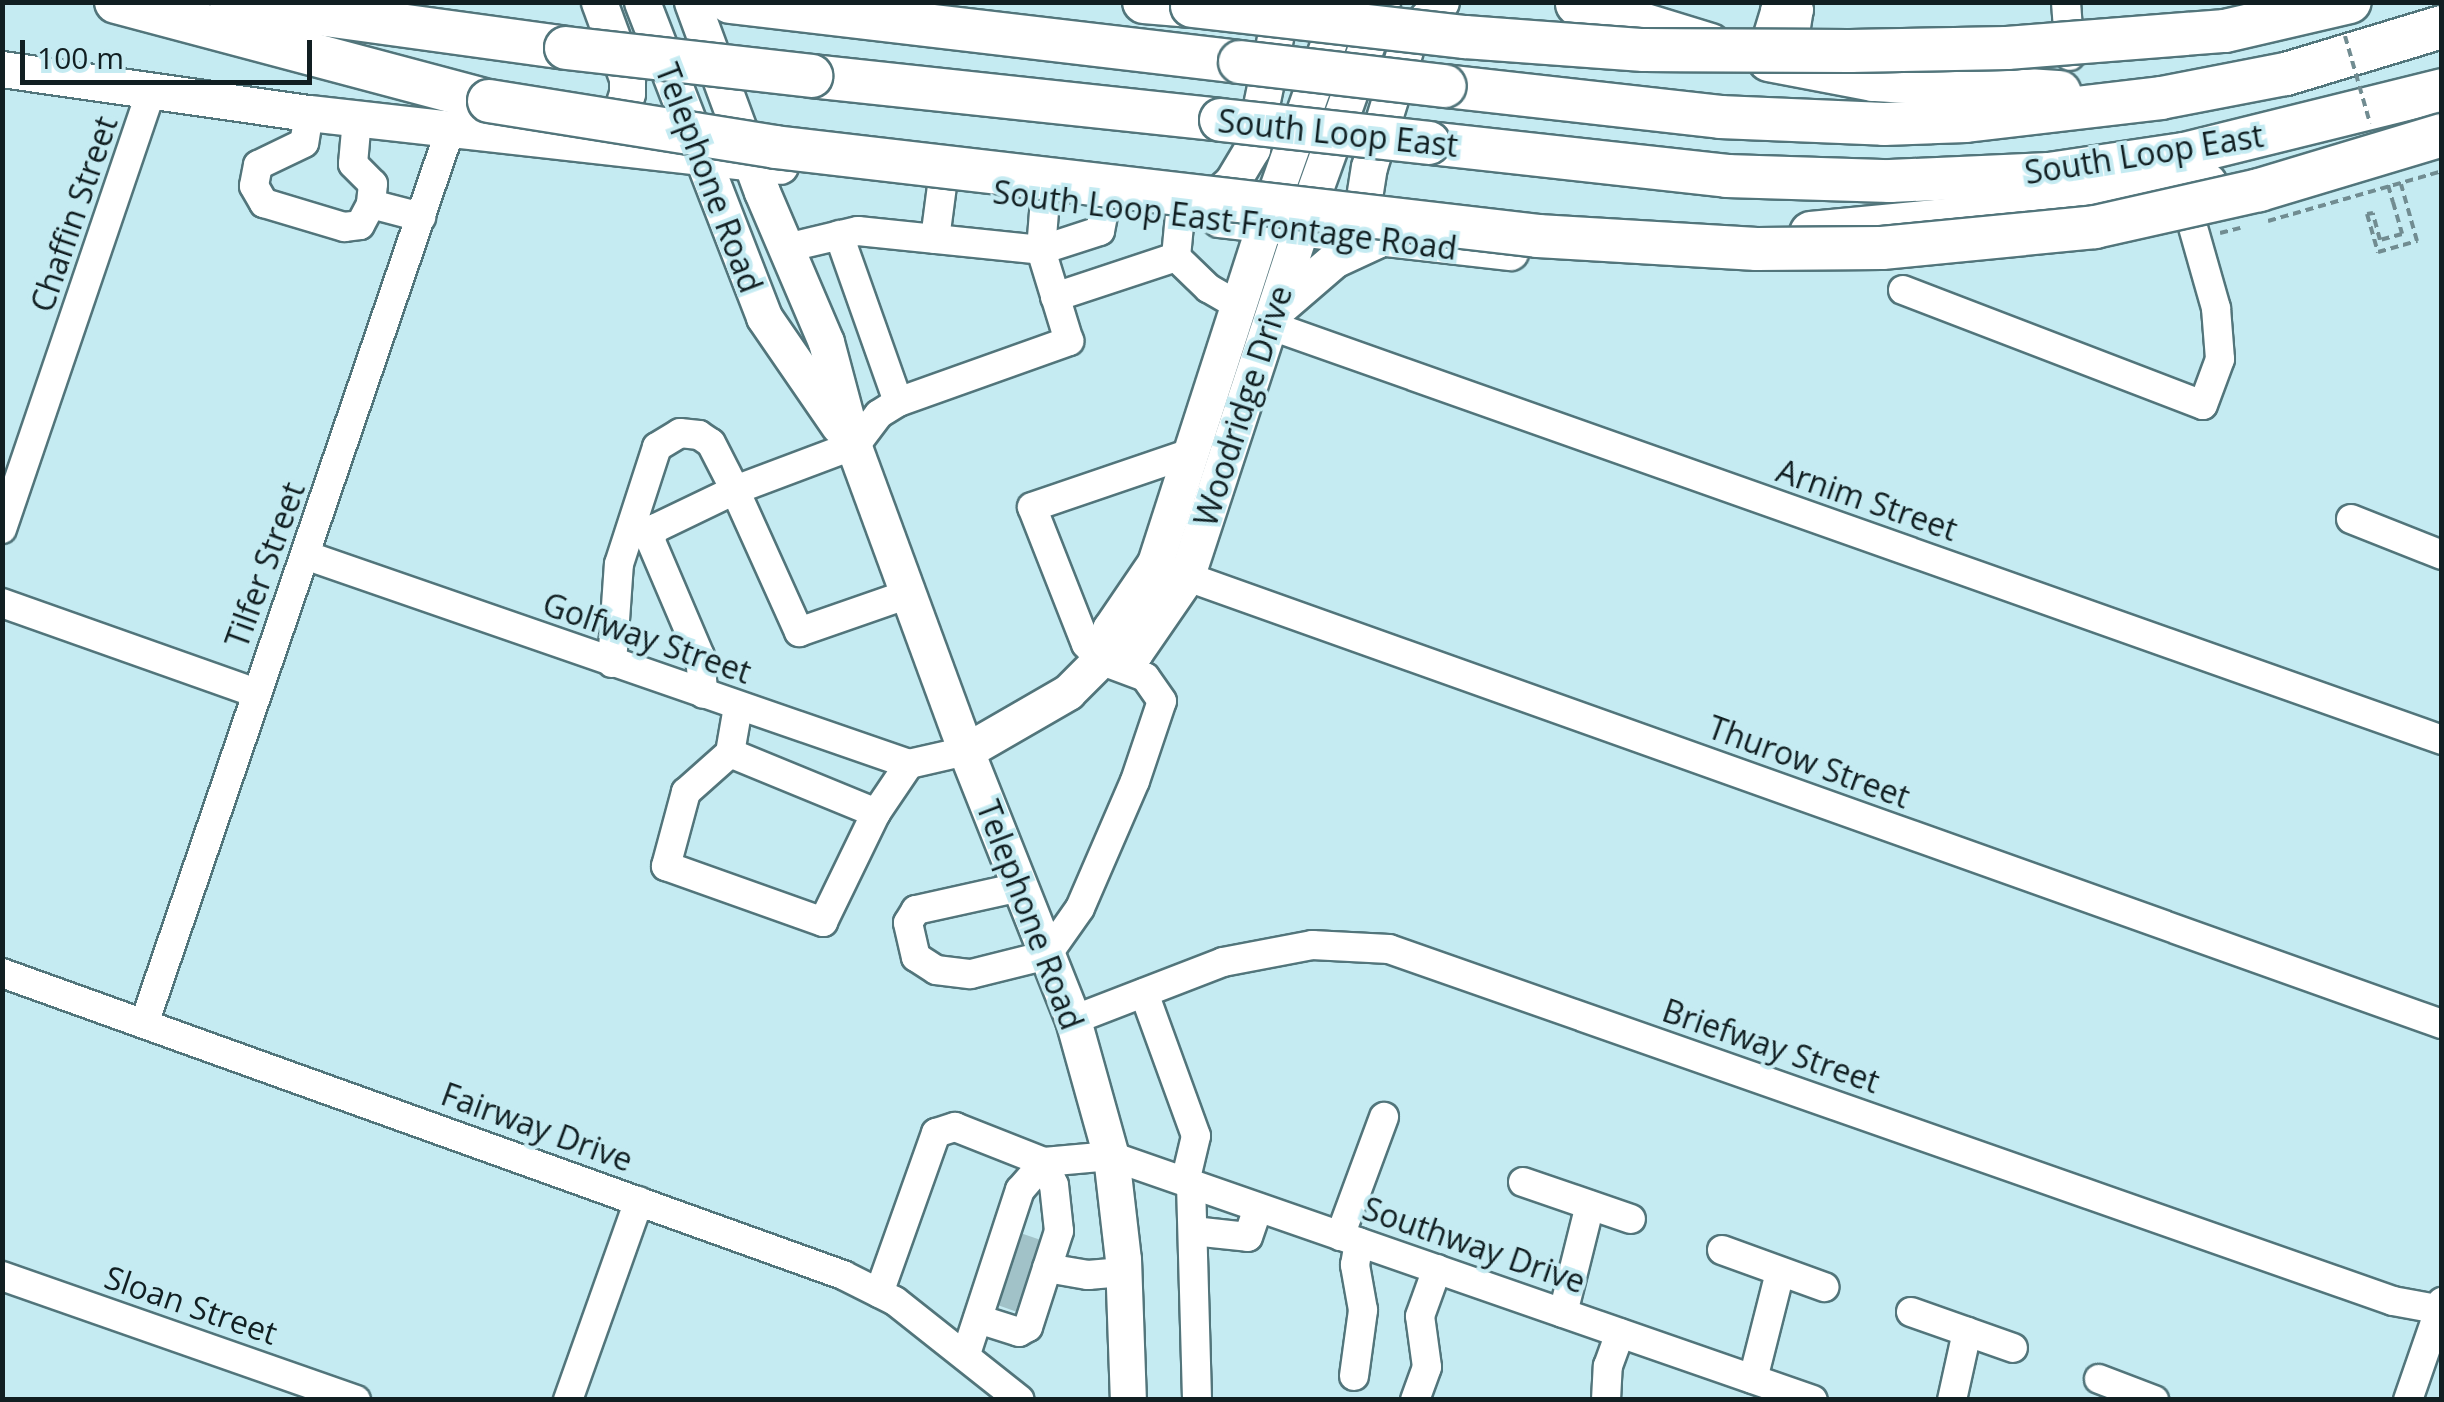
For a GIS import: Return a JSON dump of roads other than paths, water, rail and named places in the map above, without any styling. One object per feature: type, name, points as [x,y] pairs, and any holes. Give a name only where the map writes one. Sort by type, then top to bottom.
[{"type":"highway","points":[[116,2],[489,101],[775,147],[1538,236],[1757,249],[1882,248],[2095,227],[2260,190],[2442,136]]},
{"type":"highway","name":"South Loop East","points":[[231,2],[566,48],[1727,176],[1890,181],[2049,174],[2120,165],[2314,124],[2442,90]]},
{"type":"highway","name":"South Loop East","points":[[730,2],[1720,117],[1884,124],[2054,114],[2161,98],[2286,74],[2442,27]]},
{"type":"highway","points":[[779,8],[973,2]]},
{"type":"highway","points":[[1144,2],[1465,36],[1644,50],[2007,48],[2225,31],[2335,8]]},
{"type":"highway","points":[[1572,3],[1724,49],[1858,78],[2161,98]]},
{"type":"highway","points":[[1582,258],[2028,212],[2214,182],[2274,166],[2314,124]]},
{"type":"main road","points":[[585,144],[619,118],[627,93],[627,78],[599,2]]},
{"type":"main road","name":"Telephone Road","points":[[642,2],[764,317],[853,446]]},
{"type":"main road","name":"Telephone Road","points":[[692,2],[751,164],[826,342],[853,446],[966,751],[1073,1020],[1111,1156],[1123,1272],[1128,1400]]},
{"type":"main road","points":[[1276,2],[1277,28],[1252,149],[1232,182],[1192,216],[1231,254],[1256,310],[1334,260],[1377,240],[1363,204],[1369,168],[1408,40],[1441,2]]},
{"type":"main road","name":"Woodridge Drive","points":[[966,751],[1068,692],[1100,660],[1110,628],[1170,571],[1256,310],[1264,226],[1343,2]]},
{"type":"main road","name":"Woodridge Drive","points":[[1170,571],[1191,453],[1256,310],[1300,231],[1382,2]]},
{"type":"main road","points":[[1572,3],[1780,43],[1934,57],[2070,56],[2156,44],[2335,8]]},
{"type":"main road","name":"South Loop East Frontage Road","points":[[2,69],[357,119],[1377,240],[1582,258],[1762,268],[1840,265],[2194,229],[2442,150]]},
{"type":"street","points":[[1780,43],[1774,11],[1784,2]]},
{"type":"street","points":[[1780,43],[1799,10],[1794,2]]},
{"type":"street","points":[[2066,2],[2070,56]]},
{"type":"street","name":"Chaffin Street","points":[[2,528],[151,91]]},
{"type":"street","points":[[309,113],[304,143],[258,165],[256,194],[275,208],[344,227],[360,226],[371,204],[373,184],[352,164],[357,119]]},
{"type":"street","name":"Tilfer Street","points":[[144,1024],[256,693],[308,556],[450,130]]},
{"type":"street","points":[[935,239],[942,186]]},
{"type":"street","points":[[703,694],[700,656],[650,538],[656,528],[736,490],[853,446],[879,414],[898,402],[1069,341],[1041,250],[1045,198]]},
{"type":"street","points":[[371,204],[421,217]]},
{"type":"street","points":[[786,248],[858,231],[1041,250],[1100,230],[1105,206]]},
{"type":"street","points":[[1056,297],[1176,257],[1192,216]]},
{"type":"street","points":[[1903,290],[2202,405],[2220,359],[2216,308],[2194,229]]},
{"type":"street","points":[[840,235],[898,402]]},
{"type":"street","name":"Arnim Street","points":[[1176,257],[1208,288],[1256,310],[2442,740]]},
{"type":"street","points":[[612,663],[619,564],[656,447],[680,433],[699,435],[710,443],[736,490],[799,632],[908,594]]},
{"type":"street","points":[[1020,887],[916,910],[908,923],[916,957],[936,970],[971,974],[1047,955],[1080,908],[1135,781],[1162,701],[1145,677],[1100,660],[1086,644],[1032,507],[1191,453]]},
{"type":"street","points":[[2351,519],[2442,556]]},
{"type":"street","name":"Golfway Street","points":[[308,556],[909,764]]},
{"type":"street","name":"Thurow Street","points":[[1170,571],[2442,1024]]},
{"type":"street","points":[[2,603],[256,693]]},
{"type":"street","points":[[738,706],[730,752],[686,792],[666,866],[823,922],[876,813],[909,764],[966,751]]},
{"type":"street","points":[[730,752],[876,813]]},
{"type":"street","name":"Briefway Street","points":[[1073,1020],[1222,962],[1312,945],[1389,949],[2393,1300],[2441,1307]]},
{"type":"street","name":"Fairway Drive","points":[[2,973],[843,1275],[879,1293],[966,1354],[1020,1400]]},
{"type":"street","points":[[1144,992],[1196,1136],[1188,1183],[1193,1231],[1197,1400]]},
{"type":"street","points":[[1354,1376],[1364,1310],[1349,1239],[1384,1117]]},
{"type":"street","points":[[879,1293],[936,1134],[956,1127],[1044,1162],[1111,1156]]},
{"type":"street","name":"Southway Drive","points":[[1111,1156],[1806,1398]]},
{"type":"street","points":[[978,1319],[1024,1331],[1020,1190],[1044,1162]]},
{"type":"street","points":[[966,1354],[978,1319],[1059,1231],[1054,1184],[1044,1162]]},
{"type":"street","points":[[1522,1182],[1631,1219]]},
{"type":"street","points":[[568,1400],[639,1202]]},
{"type":"street","points":[[1563,1312],[1590,1205]]},
{"type":"street","points":[[1193,1231],[1248,1238],[1258,1208]]},
{"type":"street","points":[[1722,1250],[1824,1287]]},
{"type":"street","points":[[1415,1400],[1427,1366],[1419,1334],[1420,1316],[1437,1270]]},
{"type":"street","points":[[1023,1273],[1123,1272]]},
{"type":"street","points":[[1753,1378],[1780,1272]]},
{"type":"street","name":"Sloan Street","points":[[2,1276],[356,1400]]},
{"type":"street","points":[[2408,1400],[2441,1307]]},
{"type":"street","points":[[1910,1312],[2013,1348]]},
{"type":"street","points":[[1606,1400],[1608,1366],[1620,1332]]},
{"type":"street","points":[[1952,1400],[1967,1332]]},
{"type":"street","points":[[2099,1379],[2154,1400]]},
{"type":"tunnel","points":[[1018,1247],[1041,1255]]},
{"type":"tunnel","points":[[1010,1270],[1033,1278]]},
{"type":"tunnel","points":[[1003,1292],[1025,1300]]}]
